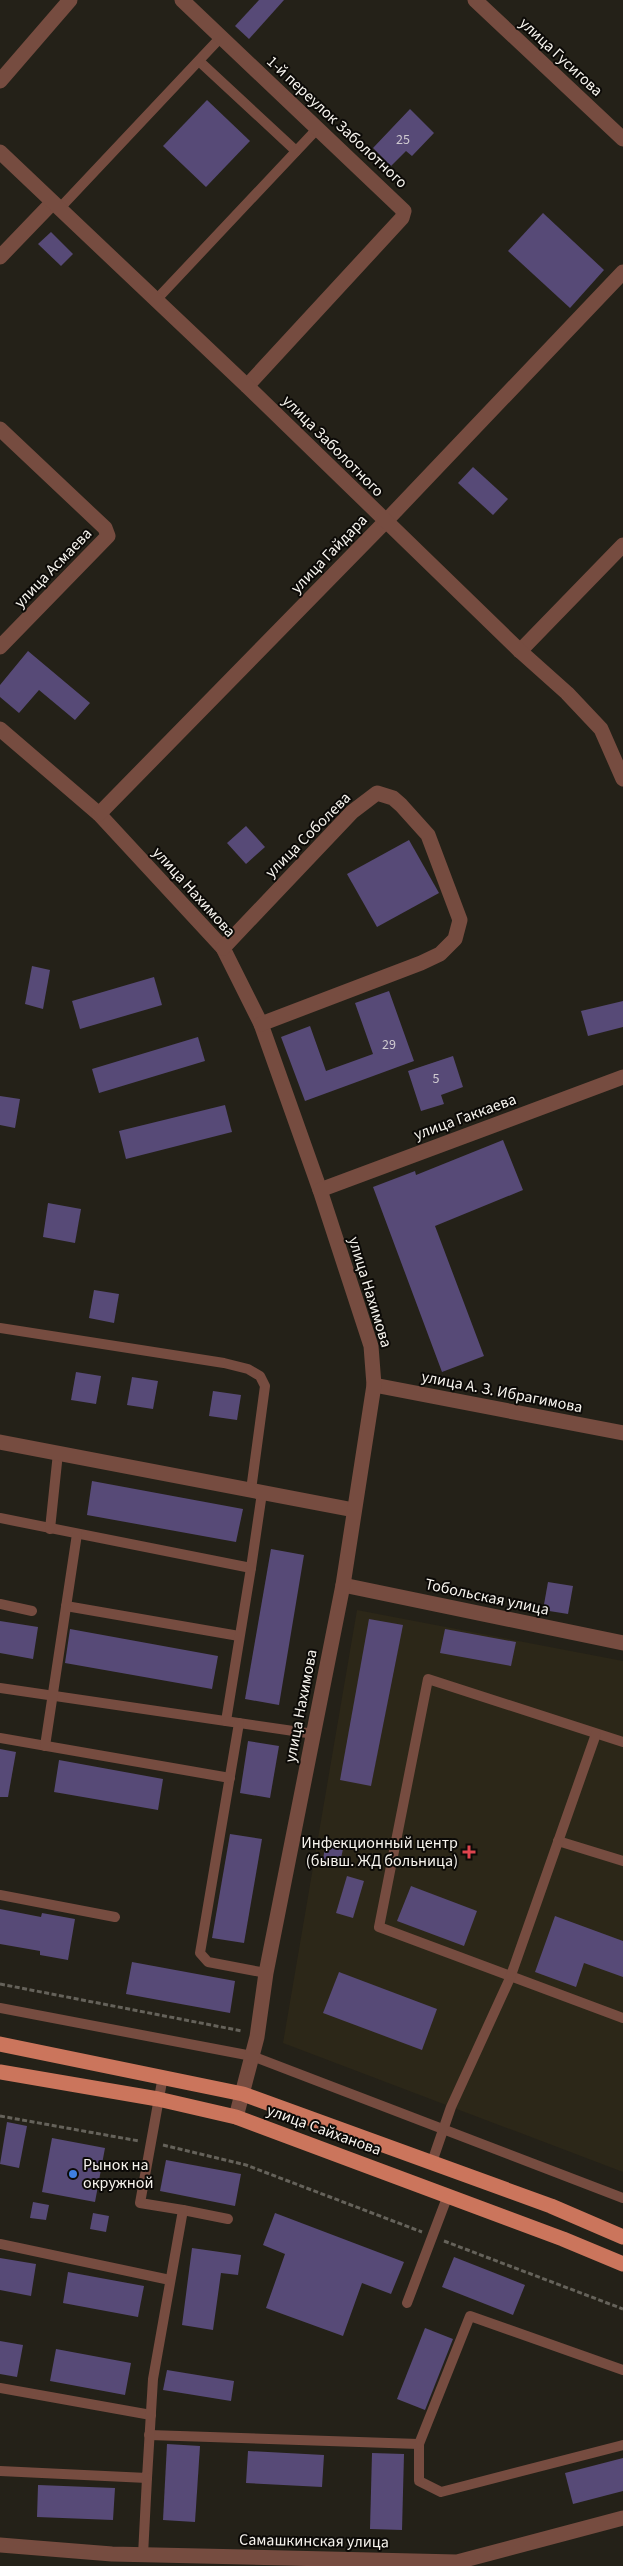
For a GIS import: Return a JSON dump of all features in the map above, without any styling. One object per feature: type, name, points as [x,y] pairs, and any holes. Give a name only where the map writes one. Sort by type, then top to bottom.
[{"type":"main road","points":[[0,2044],[163,2076],[243,2094],[551,2206],[623,2237]]},
{"type":"main road","name":"улица Сайханова","points":[[0,2072],[158,2100],[236,2118],[448,2195],[623,2264]]},
{"type":"street","points":[[0,81],[70,0]]},
{"type":"street","name":"1-й переулок Заболотного","points":[[182,0],[402,207],[404,215],[248,386]]},
{"type":"street","name":"улица Гусигова","points":[[475,0],[623,139]]},
{"type":"street","name":"улица Заболотного","points":[[0,152],[248,386],[385,522],[520,651],[567,693],[601,729],[623,779]]},
{"type":"street","points":[[0,257],[56,206]]},
{"type":"street","name":"улица Гайдара","points":[[99,814],[385,522],[623,272]]},
{"type":"street","name":"улица Асмаева","points":[[0,430],[105,528],[108,536],[0,647]]},
{"type":"street","points":[[520,651],[623,545]]},
{"type":"street","name":"улица Нахимова","points":[[0,729],[99,814],[223,948],[261,1024],[320,1190],[371,1346],[374,1385],[343,1585],[266,1973],[256,2037],[236,2118]]},
{"type":"street","name":"улица Соболева","points":[[223,948],[352,812],[377,793],[393,798],[428,835],[460,920],[455,938],[440,954],[421,963],[261,1024]]},
{"type":"street","name":"улица Гаккаева","points":[[320,1190],[623,1077]]},
{"type":"street","name":"улица А. З. Ибрагимова","points":[[374,1385],[623,1433]]},
{"type":"street","points":[[0,1442],[354,1510]]},
{"type":"street","name":"Тобольская улица","points":[[343,1585],[623,1642]]},
{"type":"street","name":"Самашкинская улица","points":[[0,2545],[143,2555],[457,2562],[623,2518]]},
{"type":"lane","points":[[56,206],[221,37]]},
{"type":"lane","points":[[199,61],[296,151]]},
{"type":"lane","points":[[156,300],[318,128]]},
{"type":"lane","points":[[0,1328],[224,1363],[248,1369],[260,1376],[265,1386],[265,1394],[251,1568],[226,1721]]},
{"type":"lane","points":[[50,1528],[58,1453]]},
{"type":"lane","points":[[0,1518],[251,1568]]},
{"type":"lane","points":[[45,1746],[77,1534]]},
{"type":"lane","points":[[0,1604],[32,1611]]},
{"type":"lane","points":[[66,1606],[239,1636]]},
{"type":"lane","points":[[623,1742],[428,1679],[380,1927],[510,1978],[623,2018]]},
{"type":"lane","points":[[0,1688],[314,1734]]},
{"type":"lane","points":[[239,1723],[200,1953],[208,1962],[266,1973]]},
{"type":"lane","points":[[432,2162],[443,2129],[510,1978],[596,1734]]},
{"type":"lane","points":[[0,1738],[230,1778]]},
{"type":"lane","points":[[558,1841],[623,1861]]},
{"type":"lane","points":[[0,1895],[116,1917]]},
{"type":"lane","points":[[0,2008],[252,2056],[623,2198]]},
{"type":"lane","points":[[163,2076],[140,2203],[228,2219]]},
{"type":"lane","points":[[407,2303],[448,2195]]},
{"type":"lane","points":[[143,2555],[153,2379],[182,2210]]},
{"type":"lane","points":[[0,2244],[170,2280]]},
{"type":"lane","points":[[623,2370],[470,2316],[419,2444],[419,2480],[441,2492],[623,2445]]},
{"type":"lane","points":[[0,2388],[151,2415]]},
{"type":"lane","points":[[150,2434],[419,2444]]},
{"type":"lane","points":[[0,2471],[147,2478]]},
{"type":"path","points":[[0,1984],[238,2029],[256,2037]]},
{"type":"path","points":[[0,2116],[150,2143],[246,2164],[623,2309]]},
{"type":"shaded area","name":"Инфекционный центр (бывш. ЖД больница)","points":[[357,1610],[623,1661],[623,2172],[283,2043]]},
{"type":"building","points":[[259,0],[284,0],[249,39],[235,26]]},
{"type":"building","points":[[207,100],[250,141],[206,187],[163,146]]},
{"type":"building","points":[[410,109],[434,133],[412,156],[406,151],[391,166],[373,148]]},
{"type":"building","points":[[543,213],[604,270],[570,308],[508,251]]},
{"type":"building","points":[[51,232],[73,254],[61,266],[38,244]]},
{"type":"building","points":[[473,467],[508,499],[493,515],[458,483]]},
{"type":"building","points":[[28,651],[90,703],[75,720],[39,690],[19,713],[0,697],[0,685]]},
{"type":"building","points":[[246,826],[265,847],[246,864],[227,843]]},
{"type":"building","points":[[409,840],[439,893],[377,927],[347,874]]},
{"type":"building","points":[[32,966],[50,970],[43,1009],[25,1004]]},
{"type":"building","points":[[154,977],[162,1005],[80,1029],[72,1001]]},
{"type":"building","points":[[389,991],[414,1061],[305,1101],[281,1037],[310,1026],[326,1071],[373,1054],[355,1003]]},
{"type":"building","points":[[623,1001],[623,1027],[588,1036],[581,1011]]},
{"type":"building","points":[[198,1037],[205,1061],[99,1093],[92,1069]]},
{"type":"building","points":[[453,1056],[463,1087],[441,1095],[444,1104],[421,1111],[408,1071]]},
{"type":"building","points":[[0,1096],[20,1099],[15,1128],[0,1125]]},
{"type":"building","points":[[225,1105],[232,1132],[126,1159],[119,1131]]},
{"type":"building","points":[[503,1140],[523,1190],[435,1226],[484,1356],[442,1372],[373,1187],[415,1171],[416,1175]]},
{"type":"building","points":[[48,1203],[81,1209],[75,1243],[43,1237]]},
{"type":"building","points":[[94,1290],[119,1294],[114,1323],[89,1318]]},
{"type":"building","points":[[76,1372],[101,1376],[96,1404],[71,1400]]},
{"type":"building","points":[[132,1377],[158,1381],[153,1409],[127,1405]]},
{"type":"building","points":[[213,1391],[241,1395],[237,1420],[209,1416]]},
{"type":"building","points":[[92,1481],[243,1509],[236,1542],[87,1515]]},
{"type":"building","points":[[271,1549],[304,1555],[279,1705],[245,1699]]},
{"type":"building","points":[[548,1582],[573,1586],[568,1614],[543,1610]]},
{"type":"building","points":[[369,1619],[403,1625],[371,1786],[340,1780]]},
{"type":"building","points":[[0,1621],[38,1627],[33,1659],[0,1653]]},
{"type":"building","points":[[70,1629],[218,1656],[212,1689],[65,1663]]},
{"type":"building","points":[[445,1629],[516,1642],[511,1666],[440,1653]]},
{"type":"building","points":[[248,1741],[279,1746],[270,1798],[240,1793]]},
{"type":"building","points":[[0,1749],[16,1752],[8,1797],[0,1797]]},
{"type":"building","points":[[59,1760],[163,1779],[158,1810],[54,1792]]},
{"type":"building","points":[[230,1834],[262,1839],[244,1943],[212,1938]]},
{"type":"building","points":[[325,1846],[343,1849],[340,1863],[323,1860]]},
{"type":"building","points":[[347,1876],[364,1881],[353,1918],[336,1913]]},
{"type":"building","points":[[411,1886],[477,1911],[464,1946],[397,1921]]},
{"type":"building","points":[[0,1909],[41,1917],[42,1913],[75,1919],[68,1960],[40,1955],[40,1951],[0,1944]]},
{"type":"building","points":[[555,1916],[623,1941],[623,1977],[584,1963],[576,1987],[535,1972]]},
{"type":"building","points":[[132,1962],[235,1981],[230,2013],[126,1994]]},
{"type":"building","points":[[339,1972],[437,2009],[422,2050],[323,2013]]},
{"type":"building","points":[[7,2122],[27,2126],[19,2168],[0,2164]]},
{"type":"building","name":"Рынок на окружной","points":[[52,2138],[105,2148],[95,2202],[42,2192]]},
{"type":"building","points":[[166,2160],[241,2174],[235,2206],[160,2191]]},
{"type":"building","points":[[33,2202],[49,2205],[46,2220],[30,2218]]},
{"type":"building","points":[[93,2213],[109,2216],[106,2232],[90,2229]]},
{"type":"building","points":[[275,2213],[404,2262],[391,2294],[362,2283],[343,2336],[266,2308],[285,2254],[263,2245]]},
{"type":"building","points":[[192,2248],[241,2255],[238,2275],[221,2273],[213,2330],[182,2325]]},
{"type":"building","points":[[454,2257],[525,2285],[513,2315],[442,2287]]},
{"type":"building","points":[[0,2258],[36,2264],[31,2296],[0,2290]]},
{"type":"building","points":[[68,2272],[144,2286],[138,2317],[63,2303]]},
{"type":"building","points":[[425,2328],[453,2339],[425,2410],[397,2399]]},
{"type":"building","points":[[0,2341],[23,2345],[17,2377],[0,2374]]},
{"type":"building","points":[[56,2349],[131,2363],[125,2395],[50,2381]]},
{"type":"building","points":[[167,2370],[234,2381],[231,2401],[163,2390]]},
{"type":"building","points":[[167,2444],[200,2446],[195,2522],[163,2520]]},
{"type":"building","points":[[248,2451],[324,2455],[322,2487],[246,2483]]},
{"type":"building","points":[[372,2453],[404,2454],[402,2530],[370,2529]]},
{"type":"building","points":[[623,2458],[623,2491],[573,2504],[565,2473]]},
{"type":"building","points":[[38,2485],[115,2488],[113,2520],[37,2517]]},
{"type":"place","name":"Инфекционный центр (бывш. ЖД больница)","points":[[469,1852]]},
{"type":"place","name":"Рынок на окружной","points":[[73,2174]]}]
